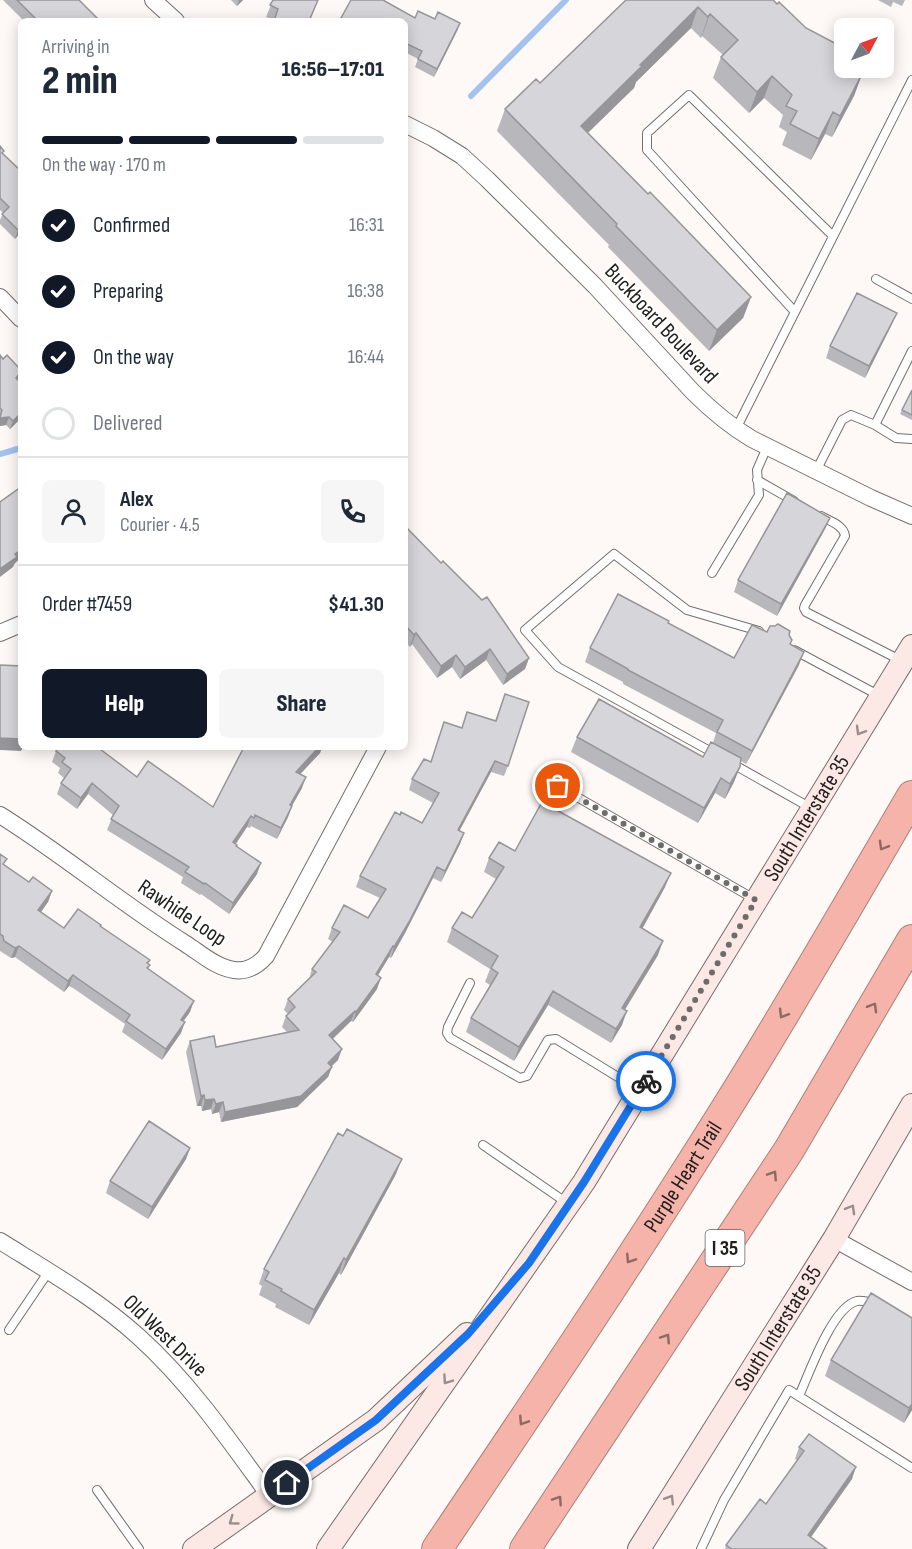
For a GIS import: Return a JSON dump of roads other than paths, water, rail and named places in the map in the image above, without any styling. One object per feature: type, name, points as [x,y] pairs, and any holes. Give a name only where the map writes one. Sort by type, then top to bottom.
[{"type":"highway","name":"Purple Heart Trail","points":[[437,1549],[634,1253],[723,1113],[912,796]]},
{"type":"highway","name":"I 35","points":[[525,1549],[789,1150],[912,940]]},
{"type":"main road","name":"South Interstate 35","points":[[327,1549],[584,1182],[907,654]]},
{"type":"main road","name":"South Interstate 35","points":[[639,1549],[834,1239],[912,1104]]},
{"type":"main road","name":"South Interstate 35","points":[[194,1549],[376,1420],[468,1334],[529,1263]]},
{"type":"street","points":[[153,0],[173,18]]},
{"type":"street","name":"Buckboard Boulevard","points":[[408,126],[462,156],[487,178],[595,286],[693,392],[736,429],[767,447],[912,516]]},
{"type":"street","points":[[0,297],[18,316]]},
{"type":"street","points":[[0,633],[18,625]]},
{"type":"street","name":"Rawhide Loop","points":[[0,815],[173,936],[219,965],[234,970],[251,968],[266,956],[376,750]]},
{"type":"street","points":[[834,1239],[912,1282]]},
{"type":"street","name":"Old West Drive","points":[[0,1241],[72,1285],[105,1308],[139,1337],[170,1368],[207,1411],[269,1495]]},
{"type":"lane","points":[[736,429],[912,80]]},
{"type":"lane","points":[[795,312],[647,150],[647,134],[689,95],[833,236]]},
{"type":"lane","points":[[876,279],[912,299]]},
{"type":"lane","points":[[875,426],[912,351]]},
{"type":"lane","points":[[816,471],[842,420],[851,415],[896,438],[912,439]]},
{"type":"lane","points":[[712,573],[759,495],[757,470],[767,447]]},
{"type":"lane","points":[[758,480],[805,507]]},
{"type":"lane","points":[[814,512],[843,528],[845,536],[805,605],[806,612],[907,654]]},
{"type":"lane","points":[[768,634],[687,610],[614,554],[525,630],[558,667],[813,808]]},
{"type":"lane","points":[[790,648],[881,696]]},
{"type":"lane","points":[[558,786],[756,900]]},
{"type":"lane","points":[[470,983],[448,1027],[447,1033],[450,1038],[520,1078],[527,1076],[548,1040],[556,1039],[640,1091]]},
{"type":"lane","points":[[483,1145],[569,1205]]},
{"type":"lane","points":[[9,1330],[49,1271]]},
{"type":"lane","points":[[799,1396],[826,1333],[844,1309],[858,1301],[869,1301],[881,1306]]},
{"type":"lane","points":[[701,1549],[724,1500],[789,1390],[911,1464]]},
{"type":"lane","points":[[97,1490],[139,1549]]},
{"type":"waterway","points":[[471,96],[566,0]]},
{"type":"waterway","points":[[0,454],[18,449]]}]
